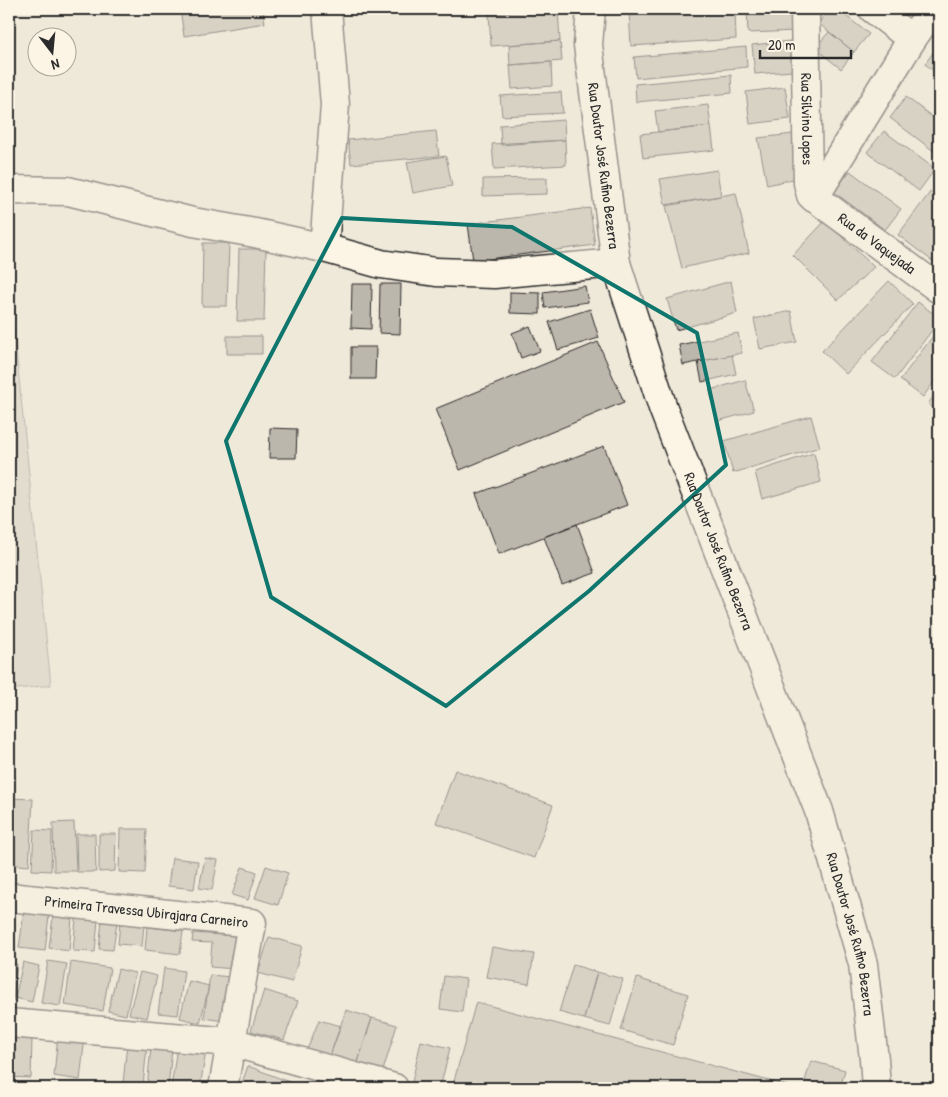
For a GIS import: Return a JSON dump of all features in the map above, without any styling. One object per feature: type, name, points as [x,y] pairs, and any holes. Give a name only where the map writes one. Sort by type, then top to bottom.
[{"type":"street","points":[[324,248],[335,105],[327,9]]},
{"type":"street","name":"Rua Doutor José Rufino Bezerra","points":[[591,9],[588,45],[616,263],[663,408],[819,811],[863,964],[876,1088]]},
{"type":"street","name":"Rua Silvino Lopes","points":[[805,9],[808,183],[814,198]]},
{"type":"street","points":[[873,9],[912,39]]},
{"type":"street","points":[[814,198],[912,39],[933,9]]},
{"type":"street","points":[[9,190],[68,191],[192,222],[324,248],[381,264],[436,272],[494,274],[616,263]]},
{"type":"street","name":"Rua da Vaquejada","points":[[814,198],[939,289]]},
{"type":"street","name":"Primeira Travessa Ubirajara Carneiro","points":[[9,897],[252,923],[231,1042]]},
{"type":"street","points":[[9,1023],[231,1042],[394,1088]]},
{"type":"street","points":[[223,1088],[231,1042]]},
{"type":"highlighted area","points":[[342,218],[512,227],[697,333],[726,465],[589,591],[446,706],[271,597],[226,441]]},
{"type":"shaded area","points":[[9,283],[51,685],[9,690]]},
{"type":"building","points":[[180,9],[263,9],[265,23],[184,36]]},
{"type":"building","points":[[558,9],[560,41],[491,46],[489,14]]},
{"type":"building","points":[[735,9],[736,39],[631,46],[629,11]]},
{"type":"building","points":[[747,9],[795,9],[796,31],[748,33]]},
{"type":"building","points":[[830,9],[837,9],[869,34],[854,52],[818,23]]},
{"type":"building","points":[[829,32],[854,52],[841,69],[815,48]]},
{"type":"building","points":[[560,41],[562,61],[510,65],[509,45]]},
{"type":"building","points":[[790,41],[792,71],[755,74],[752,45]]},
{"type":"building","points":[[939,44],[939,75],[925,64]]},
{"type":"building","points":[[746,47],[747,67],[636,78],[634,57]]},
{"type":"building","points":[[551,62],[552,86],[512,89],[510,65]]},
{"type":"building","points":[[731,75],[732,93],[636,102],[635,84]]},
{"type":"building","points":[[785,87],[790,119],[750,124],[746,92]]},
{"type":"building","points":[[561,92],[563,113],[502,116],[500,96]]},
{"type":"building","points":[[906,97],[939,122],[939,155],[890,118]]},
{"type":"building","points":[[708,105],[711,126],[658,132],[655,111]]},
{"type":"building","points":[[564,120],[565,140],[501,145],[500,125]]},
{"type":"building","points":[[711,126],[714,150],[643,158],[640,134]]},
{"type":"building","points":[[436,131],[439,156],[351,164],[348,140]]},
{"type":"building","points":[[884,131],[935,169],[919,191],[867,152]]},
{"type":"building","points":[[793,134],[798,178],[767,185],[758,138]]},
{"type":"building","points":[[565,140],[566,165],[494,169],[492,144]]},
{"type":"building","points":[[446,156],[452,186],[413,193],[407,162]]},
{"type":"building","points":[[717,170],[721,196],[665,205],[660,179]]},
{"type":"building","points":[[850,171],[901,209],[885,230],[834,192]]},
{"type":"building","points":[[547,178],[547,194],[483,196],[483,179]]},
{"type":"building","points":[[931,191],[939,197],[939,266],[898,235]]},
{"type":"building","points":[[736,193],[749,253],[682,268],[666,206]]},
{"type":"building","points":[[590,208],[595,245],[473,261],[468,224]]},
{"type":"building","points":[[825,221],[874,267],[838,300],[793,255]]},
{"type":"building","points":[[203,243],[229,243],[227,306],[202,306]]},
{"type":"building","points":[[239,249],[266,249],[264,321],[237,321]]},
{"type":"building","points":[[731,281],[737,313],[676,330],[667,299]]},
{"type":"building","points":[[889,281],[913,304],[846,374],[822,351]]},
{"type":"building","points":[[352,284],[372,284],[371,329],[351,328]]},
{"type":"building","points":[[380,284],[401,284],[400,334],[379,333]]},
{"type":"building","points":[[585,286],[588,302],[545,308],[543,292]]},
{"type":"building","points":[[510,292],[540,293],[540,314],[510,313]]},
{"type":"building","points":[[918,302],[939,318],[939,321],[895,379],[872,362]]},
{"type":"building","points":[[590,309],[599,338],[558,350],[549,322]]},
{"type":"building","points":[[791,311],[797,342],[760,349],[754,319]]},
{"type":"building","points":[[530,326],[540,351],[521,358],[512,333]]},
{"type":"building","points":[[939,328],[939,375],[923,397],[900,380]]},
{"type":"building","points":[[738,333],[742,353],[683,365],[679,345]]},
{"type":"building","points":[[227,336],[262,336],[262,354],[227,354]]},
{"type":"building","points":[[598,342],[624,402],[460,470],[435,409]]},
{"type":"building","points":[[351,347],[376,347],[375,379],[351,379]]},
{"type":"building","points":[[732,355],[736,374],[702,382],[698,362]]},
{"type":"building","points":[[745,380],[754,411],[718,421],[710,390]]},
{"type":"building","points":[[939,389],[939,412],[928,404]]},
{"type":"building","points":[[811,416],[820,447],[733,473],[724,441]]},
{"type":"building","points":[[270,428],[297,429],[296,458],[269,458]]},
{"type":"building","points":[[604,446],[627,505],[499,554],[476,494]]},
{"type":"building","points":[[814,453],[821,482],[762,499],[755,472]]},
{"type":"building","points":[[577,524],[595,573],[562,585],[544,537]]},
{"type":"building","points":[[455,770],[553,805],[534,858],[436,823]]},
{"type":"building","points":[[10,798],[33,799],[29,866],[9,864]]},
{"type":"building","points":[[74,822],[76,871],[54,871],[53,823]]},
{"type":"building","points":[[120,829],[147,829],[145,873],[119,872]]},
{"type":"building","points":[[34,830],[52,831],[51,871],[32,870]]},
{"type":"building","points":[[76,834],[95,834],[96,872],[77,872]]},
{"type":"building","points":[[99,834],[116,834],[115,871],[99,872]]},
{"type":"building","points":[[172,858],[198,861],[194,889],[168,886]]},
{"type":"building","points":[[205,858],[218,860],[212,890],[199,888]]},
{"type":"building","points":[[266,866],[288,873],[278,905],[255,898]]},
{"type":"building","points":[[242,867],[257,872],[248,900],[232,895]]},
{"type":"building","points":[[24,912],[49,915],[45,951],[19,948]]},
{"type":"building","points":[[53,916],[72,919],[69,951],[49,948]]},
{"type":"building","points":[[76,919],[98,920],[95,952],[73,951]]},
{"type":"building","points":[[102,921],[117,922],[113,950],[99,949]]},
{"type":"building","points":[[120,923],[144,925],[142,946],[118,944]]},
{"type":"building","points":[[147,927],[183,931],[180,954],[145,950]]},
{"type":"building","points":[[193,933],[237,936],[235,969],[210,967],[212,943],[192,942]]},
{"type":"building","points":[[269,937],[302,946],[292,982],[258,973]]},
{"type":"building","points":[[492,947],[534,954],[529,984],[486,977]]},
{"type":"building","points":[[48,961],[67,964],[60,1006],[41,1003]]},
{"type":"building","points":[[23,962],[39,966],[32,1002],[15,998]]},
{"type":"building","points":[[71,962],[110,968],[103,1011],[65,1005]]},
{"type":"building","points":[[9,963],[17,964],[13,1001],[9,1000]]},
{"type":"building","points":[[573,965],[597,972],[584,1019],[559,1012]]},
{"type":"building","points":[[164,968],[184,971],[178,1015],[158,1013]]},
{"type":"building","points":[[118,969],[135,973],[126,1015],[108,1011]]},
{"type":"building","points":[[140,972],[157,976],[147,1018],[129,1014]]},
{"type":"building","points":[[597,972],[623,979],[610,1026],[584,1019]]},
{"type":"building","points":[[210,975],[231,977],[224,1021],[204,1018]]},
{"type":"building","points":[[444,976],[466,979],[462,1012],[440,1009]]},
{"type":"building","points":[[637,978],[688,994],[673,1045],[621,1030]]},
{"type":"building","points":[[189,981],[209,986],[200,1023],[180,1018]]},
{"type":"building","points":[[264,990],[298,1001],[284,1040],[251,1031]]},
{"type":"building","points":[[476,1002],[795,1088],[452,1088]]},
{"type":"building","points":[[346,1010],[372,1018],[357,1065],[329,1058]]},
{"type":"building","points":[[372,1018],[397,1025],[382,1074],[357,1065]]},
{"type":"building","points":[[319,1020],[341,1026],[329,1058],[307,1050]]},
{"type":"building","points":[[58,1034],[85,1037],[80,1080],[54,1076]]},
{"type":"building","points":[[9,1037],[32,1038],[31,1078],[9,1077]]},
{"type":"building","points":[[421,1041],[450,1048],[440,1088],[412,1082]]},
{"type":"building","points":[[127,1043],[147,1046],[143,1086],[123,1084]]},
{"type":"building","points":[[151,1047],[172,1049],[168,1088],[147,1088]]},
{"type":"building","points":[[177,1047],[206,1051],[200,1088],[171,1088]]},
{"type":"building","points":[[811,1061],[845,1070],[840,1088],[805,1081]]},
{"type":"building","points":[[248,1066],[305,1088],[240,1088]]}]
